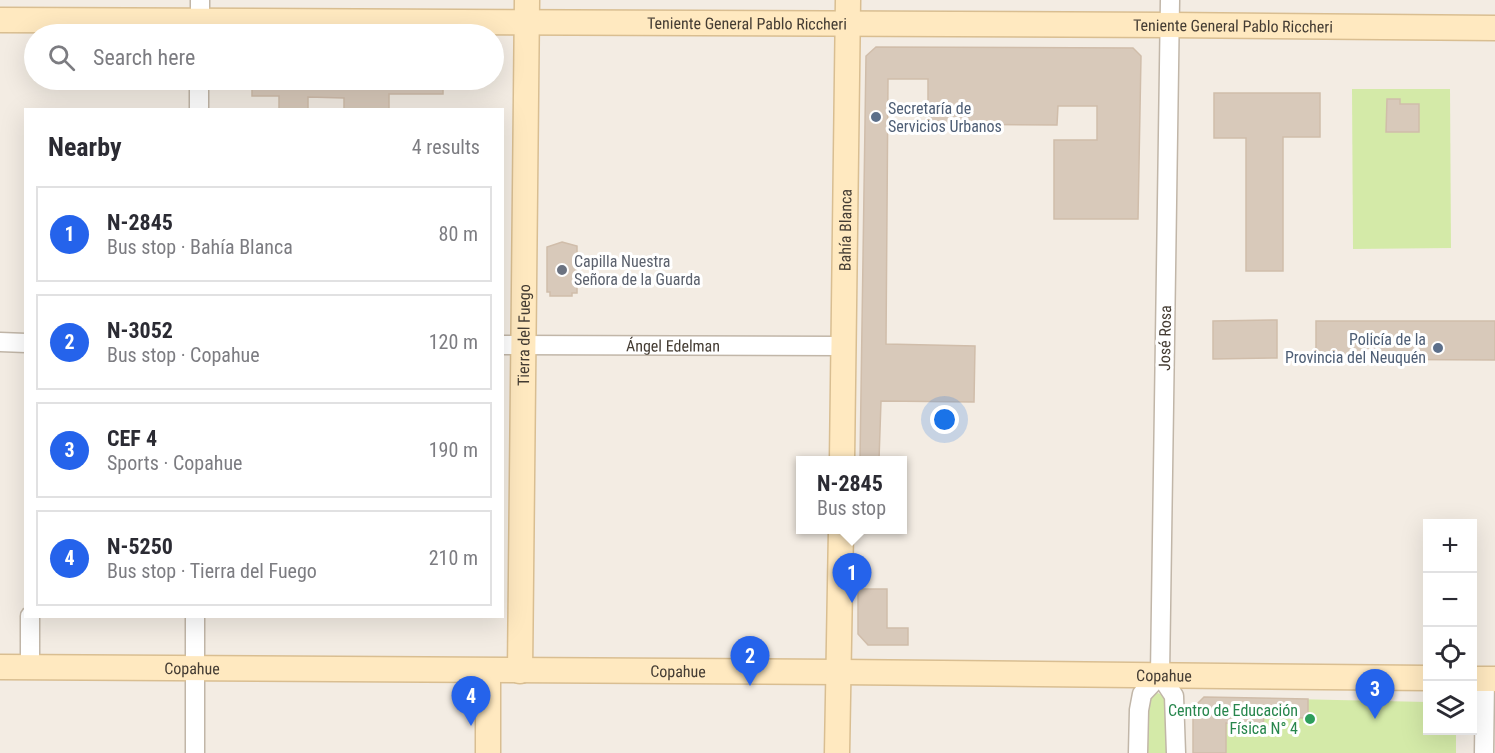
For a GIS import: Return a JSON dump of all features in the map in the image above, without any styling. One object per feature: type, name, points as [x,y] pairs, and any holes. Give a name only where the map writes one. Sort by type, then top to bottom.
[{"type":"street","name":"José Rosa","points":[[1170,0],[1160,675],[1174,696],[1176,753]]},
{"type":"street","name":"Teniente General Pablo Riccheri","points":[[0,20],[527,11],[848,12],[1170,25],[1495,28]]},
{"type":"street","name":"Tierra del Fuego","points":[[520,671],[513,345],[527,11]]},
{"type":"street","name":"Bahía Blanca","points":[[842,456],[848,12]]},
{"type":"street","points":[[199,90],[199,108]]},
{"type":"street","points":[[0,342],[24,343]]},
{"type":"street","name":"Ángel Edelman","points":[[513,345],[843,346]]},
{"type":"street","points":[[837,753],[841,534]]},
{"type":"street","points":[[30,618],[30,668]]},
{"type":"street","points":[[195,618],[195,753]]},
{"type":"street","name":"Copahue","points":[[0,667],[1423,678]]},
{"type":"street","points":[[488,670],[488,753]]},
{"type":"street","points":[[1138,753],[1139,710],[1142,694],[1160,675]]},
{"type":"street","points":[[1484,679],[1484,753]]},
{"type":"green space","points":[[1352,89],[1450,89],[1451,248],[1353,249]]},
{"type":"green space","points":[[1158,693],[1167,701],[1167,753],[1147,753],[1148,703],[1152,695]]},
{"type":"green space","name":"Centro de Educación Física N° 4","points":[[1204,697],[1423,702],[1423,735],[1456,735],[1456,753],[1193,753],[1193,708]]},
{"type":"building","points":[[876,47],[1133,48],[1141,56],[1138,219],[1054,219],[1054,140],[1097,140],[1097,106],[1058,106],[1057,125],[928,124],[928,79],[888,79],[886,344],[975,346],[974,402],[881,401],[879,456],[860,456],[866,56]]},
{"type":"building","points":[[252,90],[443,90],[443,94],[389,94],[389,108],[344,108],[344,98],[308,97],[308,108],[279,108],[279,96],[252,96]]},
{"type":"building","points":[[1214,93],[1320,93],[1320,137],[1283,137],[1283,271],[1246,271],[1246,138],[1214,138]]},
{"type":"building","points":[[1387,99],[1400,99],[1400,104],[1419,104],[1419,132],[1386,132]]},
{"type":"building","name":"Capilla Nuestra Señora de la Guarda","points":[[562,242],[577,246],[577,293],[572,293],[572,296],[550,296],[550,292],[547,292],[547,247]]},
{"type":"building","points":[[1277,320],[1277,358],[1213,359],[1213,321]]},
{"type":"building","points":[[1316,321],[1495,321],[1495,360],[1316,359]]},
{"type":"building","points":[[858,589],[887,589],[887,628],[908,628],[908,645],[868,645],[858,634]]},
{"type":"building","points":[[1204,697],[1308,699],[1308,718],[1264,717],[1263,724],[1226,723],[1226,753],[1193,753],[1193,708]]},
{"type":"place","name":"Secretaría de Servicios Urbanos","points":[[876,117]]},
{"type":"place","name":"Capilla Nuestra Señora de la Guarda","points":[[562,270]]},
{"type":"place","name":"Policía de la Provincia del Neuquén","points":[[1438,348]]},
{"type":"place","name":"N-2845","points":[[852,603]]},
{"type":"place","name":"N-3052","points":[[750,686]]},
{"type":"place","name":"Centro de Educación Física N° 4","points":[[1310,719]]},
{"type":"place","name":"CEF 4","points":[[1375,719]]},
{"type":"place","name":"N-5250","points":[[471,726]]}]
